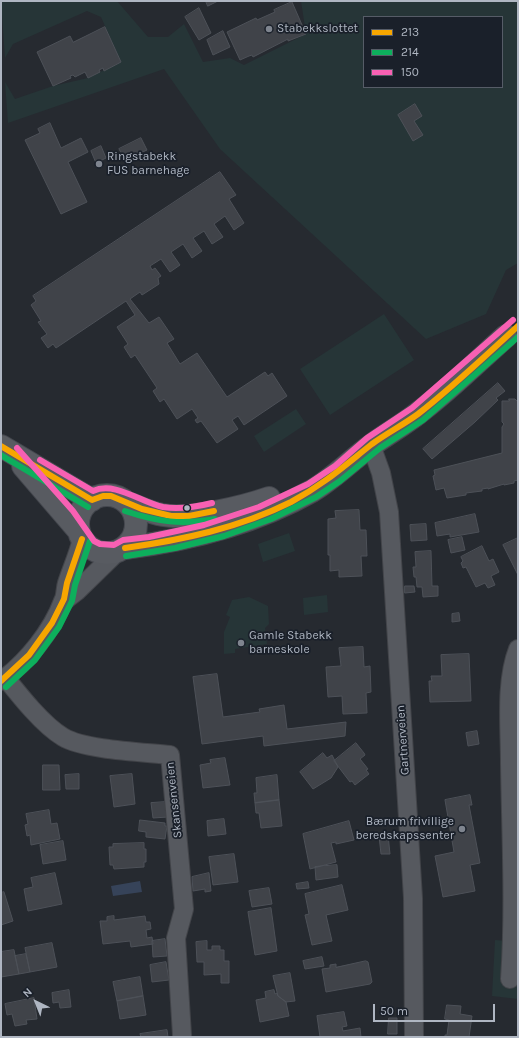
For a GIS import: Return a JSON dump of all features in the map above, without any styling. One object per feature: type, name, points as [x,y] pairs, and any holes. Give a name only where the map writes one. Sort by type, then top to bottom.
[{"type":"main road","points":[[6,449],[80,535],[88,547],[97,552],[106,554],[206,533],[262,514],[312,491],[340,472],[371,445],[417,414],[513,330]]},
{"type":"main road","points":[[80,535],[80,513],[84,506],[99,496],[114,496],[128,503],[163,515],[181,517],[256,502],[296,485],[339,460],[371,445]]},
{"type":"main road","points":[[6,449],[92,500]]},
{"type":"main road","points":[[121,550],[132,540],[136,526],[134,512],[128,503]]},
{"type":"street","name":"Gartnerveien","points":[[371,445],[381,473],[389,512],[413,898],[414,1037]]},
{"type":"street","points":[[64,601],[67,584],[77,558],[80,535]]},
{"type":"street","points":[[3,679],[36,647],[64,601],[77,591],[121,550]]},
{"type":"street","points":[[510,979],[513,940],[510,724],[511,674],[513,661],[518,649]]},
{"type":"street","name":"Skansenveien","points":[[3,679],[64,738],[81,745],[170,755],[184,909],[176,938],[182,1035]]},
{"type":"shaded area","points":[[1,1],[117,1],[148,37],[168,37],[184,24],[203,62],[230,58],[244,65],[306,34],[301,1],[518,1],[518,263],[506,270],[486,314],[426,339],[220,149],[164,69],[8,123],[5,82],[15,99],[53,86],[88,78],[121,62],[101,17],[87,11],[13,44],[5,58]]},
{"type":"shaded area","points":[[384,314],[414,360],[330,415],[300,369]]},
{"type":"shaded area","points":[[296,409],[306,424],[264,452],[254,436]]},
{"type":"shaded area","points":[[289,533],[295,551],[263,562],[258,544]]},
{"type":"shaded area","points":[[327,595],[328,612],[304,615],[303,598]]},
{"type":"shaded area","points":[[249,597],[268,606],[269,624],[265,628],[267,644],[235,649],[235,653],[224,654],[224,632],[230,617],[226,615],[232,600]]},
{"type":"shaded area","points":[[495,940],[518,942],[518,999],[492,996]]},
{"type":"water","points":[[140,881],[142,892],[113,896],[111,886]]},
{"type":"building","points":[[206,1],[218,1],[208,6]]},
{"type":"building","name":"Stabekkslottet","points":[[292,2],[306,34],[288,41],[288,39],[253,57],[252,55],[240,60],[227,32],[256,18],[257,20],[275,12],[274,10]]},
{"type":"building","points":[[199,8],[211,33],[199,40],[185,17]]},
{"type":"building","points":[[105,27],[121,62],[104,71],[103,68],[99,70],[100,72],[88,78],[85,72],[75,77],[73,75],[70,76],[71,78],[53,86],[37,52],[70,36],[73,42]]},
{"type":"building","points":[[223,31],[230,47],[213,55],[207,40]]},
{"type":"building","points":[[415,104],[422,116],[414,121],[423,135],[413,141],[398,115]]},
{"type":"building","points":[[50,123],[61,148],[81,138],[88,152],[68,162],[87,202],[61,214],[25,140],[40,133],[38,129]]},
{"type":"building","points":[[141,138],[147,150],[125,160],[119,149]]},
{"type":"building","points":[[101,146],[106,158],[96,163],[91,151]]},
{"type":"building","points":[[220,172],[236,195],[229,199],[244,223],[234,230],[225,216],[214,224],[223,237],[212,244],[204,231],[193,238],[202,251],[192,258],[183,244],[171,252],[180,265],[170,272],[161,259],[150,266],[152,270],[155,268],[161,276],[158,278],[159,284],[142,295],[140,292],[130,299],[149,323],[159,317],[174,339],[167,343],[180,364],[197,353],[227,397],[265,372],[268,376],[272,373],[287,396],[244,425],[238,416],[232,420],[238,429],[217,443],[201,421],[197,423],[195,420],[198,418],[192,409],[177,419],[164,399],[160,402],[153,391],[157,388],[135,355],[131,358],[124,347],[128,344],[117,327],[135,315],[126,301],[56,348],[53,344],[48,348],[41,338],[47,334],[38,322],[41,321],[31,305],[36,301],[33,296]]},
{"type":"building","points":[[498,383],[505,391],[496,398],[498,400],[432,459],[423,449]]},
{"type":"building","points":[[509,399],[515,399],[518,402],[518,480],[514,481],[514,483],[482,489],[482,491],[466,493],[466,495],[447,498],[444,488],[436,490],[433,476],[435,475],[434,470],[502,453],[502,427],[504,424],[502,422],[502,401],[509,401]]},
{"type":"building","points":[[359,510],[360,530],[366,530],[367,556],[361,556],[362,576],[339,577],[339,570],[330,571],[330,555],[328,555],[328,519],[336,518],[335,511]]},
{"type":"building","points":[[475,514],[479,532],[450,537],[450,534],[437,536],[435,523]]},
{"type":"building","points":[[426,524],[427,540],[411,541],[410,525]]},
{"type":"building","points":[[462,537],[465,550],[451,553],[448,540]]},
{"type":"building","points":[[518,538],[518,575],[503,545]]},
{"type":"building","points":[[482,546],[489,561],[493,559],[499,572],[491,576],[495,585],[488,588],[485,583],[476,587],[466,567],[463,568],[461,563],[463,561],[461,557]]},
{"type":"building","points":[[431,551],[432,586],[438,586],[438,596],[423,597],[422,587],[417,587],[416,577],[414,577],[413,567],[416,567],[415,552]]},
{"type":"building","points":[[405,586],[414,586],[415,592],[405,593]]},
{"type":"building","points":[[459,613],[460,621],[452,622],[452,614]]},
{"type":"building","points":[[363,647],[364,667],[370,666],[371,692],[366,693],[367,713],[343,714],[342,696],[328,697],[326,667],[341,666],[339,648]]},
{"type":"building","points":[[469,654],[471,701],[430,702],[429,681],[432,681],[431,676],[442,676],[441,655]]},
{"type":"building","points":[[217,674],[223,717],[260,712],[259,709],[284,705],[287,729],[346,722],[345,736],[264,746],[263,736],[202,744],[193,677]]},
{"type":"building","points":[[477,731],[479,744],[468,746],[466,733]]},
{"type":"building","points":[[356,743],[365,755],[360,759],[368,769],[366,770],[369,774],[355,785],[352,781],[350,782],[334,761]]},
{"type":"building","points":[[323,753],[327,758],[332,755],[338,767],[331,778],[313,789],[300,772]]},
{"type":"building","points":[[225,758],[230,785],[203,788],[200,765],[211,763],[210,760]]},
{"type":"building","points":[[43,765],[59,765],[60,790],[43,790]]},
{"type":"building","points":[[79,774],[79,789],[66,789],[65,775]]},
{"type":"building","points":[[132,774],[135,804],[114,807],[110,776]]},
{"type":"building","points":[[277,775],[279,800],[255,803],[254,793],[257,793],[256,778]]},
{"type":"building","name":"Bærum frivillige beredskapssenter","points":[[470,795],[472,805],[469,805],[480,863],[470,865],[475,891],[443,897],[435,856],[454,852],[445,800]]},
{"type":"building","points":[[279,800],[282,826],[261,828],[259,813],[256,813],[255,803]]},
{"type":"building","points":[[166,802],[168,817],[153,818],[151,803]]},
{"type":"building","points":[[49,810],[51,824],[57,823],[60,839],[31,845],[30,835],[27,836],[25,825],[28,824],[26,814]]},
{"type":"building","points":[[224,819],[226,834],[208,836],[207,821]]},
{"type":"building","points":[[140,820],[165,823],[165,826],[167,826],[165,839],[146,837],[146,832],[139,831]]},
{"type":"building","points":[[349,821],[354,840],[336,844],[336,842],[331,843],[336,862],[310,869],[303,834]]},
{"type":"building","points":[[388,835],[390,854],[381,854],[379,836]]},
{"type":"building","points":[[63,841],[66,860],[43,864],[40,845]]},
{"type":"building","points":[[144,843],[144,849],[146,849],[146,862],[144,862],[144,867],[114,869],[113,865],[110,865],[109,847],[113,847],[113,844]]},
{"type":"building","points":[[234,854],[238,882],[213,885],[209,857]]},
{"type":"building","points":[[337,865],[338,877],[316,880],[315,867]]},
{"type":"building","points":[[55,873],[62,904],[28,911],[24,889],[33,887],[31,878]]},
{"type":"building","points":[[209,873],[211,891],[205,892],[205,889],[193,891],[192,877]]},
{"type":"building","points":[[308,882],[309,888],[297,889],[296,884]]},
{"type":"building","points":[[342,885],[348,910],[326,915],[332,941],[312,945],[305,915],[309,914],[305,894]]},
{"type":"building","points":[[269,888],[272,904],[252,907],[249,891]]},
{"type":"building","points":[[4,892],[13,921],[1,925],[1,893]]},
{"type":"building","points":[[271,908],[277,951],[255,955],[248,912]]},
{"type":"building","points":[[114,916],[114,920],[145,916],[146,922],[150,922],[151,929],[146,930],[147,938],[152,937],[153,944],[131,947],[130,941],[103,944],[100,921],[107,921],[107,917]]},
{"type":"building","points":[[165,939],[167,956],[153,957],[152,941]]},
{"type":"building","points":[[207,941],[207,950],[212,950],[212,946],[220,946],[220,950],[224,950],[224,961],[229,961],[229,983],[221,983],[221,974],[204,975],[204,962],[197,962],[196,942]]},
{"type":"building","points":[[52,943],[57,967],[30,972],[25,948]]},
{"type":"building","points":[[14,950],[19,974],[1,977],[1,952]]},
{"type":"building","points":[[26,954],[30,972],[19,974],[15,956]]},
{"type":"building","points":[[322,957],[324,966],[305,969],[303,961]]},
{"type":"building","points":[[366,961],[368,962],[372,982],[370,984],[326,992],[322,969],[330,968],[330,965],[336,964],[336,967]]},
{"type":"building","points":[[166,962],[169,980],[152,982],[150,965]]},
{"type":"building","points":[[290,973],[295,1001],[286,1002],[278,996],[273,976]]},
{"type":"building","points":[[140,977],[143,996],[117,1001],[113,982]]},
{"type":"building","points":[[69,990],[71,1007],[60,1008],[59,1002],[53,1003],[52,993]]},
{"type":"building","points":[[274,990],[275,994],[277,993],[278,996],[286,1002],[289,1016],[260,1022],[256,1000],[266,998],[265,992]]},
{"type":"building","points":[[143,996],[146,1015],[120,1019],[117,1001]]},
{"type":"building","points":[[34,998],[37,1019],[26,1020],[27,1024],[15,1026],[12,1014],[7,1015],[5,1004]]},
{"type":"building","points":[[447,1005],[461,1006],[460,1014],[472,1016],[469,1037],[445,1037],[445,1035],[447,1035],[449,1020],[445,1019]]},
{"type":"building","points":[[344,1012],[347,1026],[342,1027],[343,1031],[360,1028],[361,1037],[320,1037],[317,1016]]},
{"type":"building","points":[[389,1018],[397,1018],[397,1034],[388,1034]]},
{"type":"building","points":[[167,1030],[168,1037],[141,1037],[140,1034]]},
{"type":"transit line","name":"150","points":[[17,448],[73,511],[94,541],[100,544],[114,545],[123,540],[149,537],[204,525],[259,507],[308,484],[335,466],[367,438],[412,408],[513,320]]},
{"type":"transit line","name":"213","points":[[125,548],[189,537],[231,526],[271,511],[303,496],[333,475],[372,444],[431,404],[518,326]]},
{"type":"transit line","name":"214","points":[[126,556],[175,548],[224,536],[271,519],[316,497],[340,481],[380,448],[423,420],[518,337]]},
{"type":"transit line","name":"213","points":[[1,446],[92,500],[103,496],[111,496],[142,509],[171,516],[189,516],[214,511]]},
{"type":"transit line","name":"214","points":[[1,455],[88,507]]},
{"type":"transit line","name":"150","points":[[40,460],[93,491],[101,489],[119,490],[154,504],[169,508],[188,508],[212,503]]},
{"type":"transit line","name":"214","points":[[125,511],[148,518],[180,522],[215,519]]},
{"type":"transit line","name":"213","points":[[1,681],[29,655],[52,623],[64,599],[67,583],[82,539]]},
{"type":"transit line","name":"214","points":[[6,687],[35,660],[59,627],[72,601],[75,585],[90,541]]},
{"type":"place","name":"Stabekkslottet","points":[[269,29]]},
{"type":"place","name":"Ringstabekk FUS barnehage","points":[[99,164]]},
{"type":"place","name":"Gamle Stabekk barneskole","points":[[241,643]]},
{"type":"place","name":"Bærum frivillige beredskapssenter","points":[[462,829]]}]
